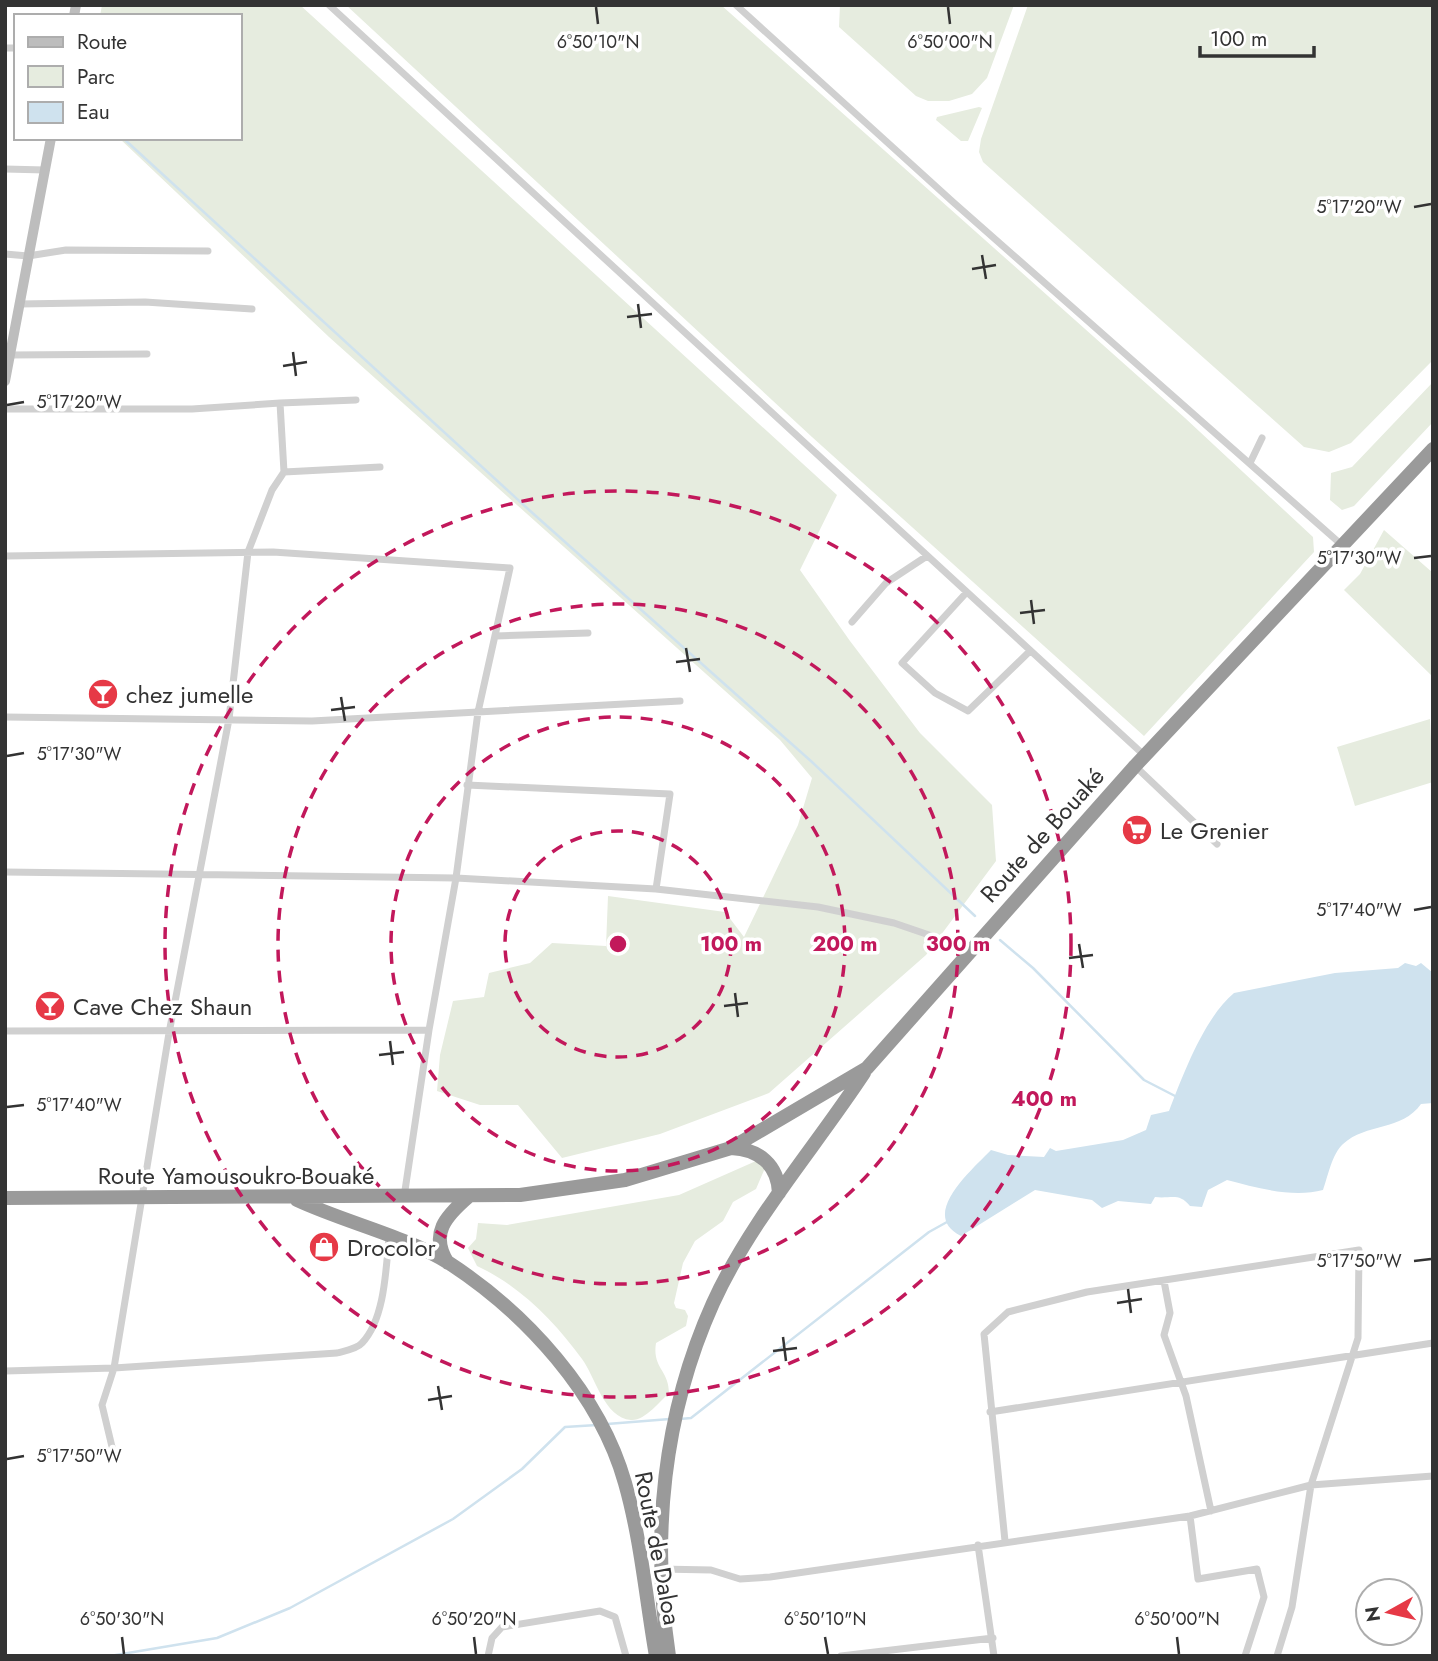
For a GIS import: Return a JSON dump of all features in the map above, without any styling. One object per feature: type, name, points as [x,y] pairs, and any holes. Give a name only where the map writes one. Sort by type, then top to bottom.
[{"type":"highway","name":"Route de Bouaké","points":[[468,1197],[573,1190],[625,1180],[731,1148],[867,1068],[970,949],[1140,761],[1433,449]]},
{"type":"highway","name":"Route de Daloa","points":[[669,1656],[660,1569],[668,1453],[695,1351],[713,1303],[779,1194],[867,1068]]},
{"type":"highway","points":[[731,1148],[745,1148],[762,1156],[775,1172],[779,1194]]},
{"type":"highway","name":"Route Yamousoukro-Bouaké","points":[[5,1198],[468,1197]]},
{"type":"highway","points":[[448,1263],[440,1247],[440,1228],[448,1214],[468,1197]]},
{"type":"highway","name":"Route de Daloa","points":[[293,1198],[448,1263],[509,1311],[539,1340],[600,1423],[625,1484],[656,1656]]},
{"type":"highway","points":[[642,1570],[660,1569]]},
{"type":"street","points":[[329,5],[1030,651],[1140,761],[1217,844]]},
{"type":"street","points":[[736,5],[953,202],[1343,546]]},
{"type":"street","points":[[5,381],[51,140]]},
{"type":"street","points":[[5,169],[45,170]]},
{"type":"street","points":[[5,254],[28,256],[66,250],[208,251]]},
{"type":"street","points":[[19,304],[145,302],[251,309]]},
{"type":"street","points":[[10,355],[147,354]]},
{"type":"street","points":[[5,409],[192,409],[356,400]]},
{"type":"street","points":[[113,1451],[102,1405],[114,1368],[169,1033],[229,719],[248,552],[272,490],[284,472],[280,403]]},
{"type":"street","points":[[1250,463],[1262,438]]},
{"type":"street","points":[[284,472],[380,467]]},
{"type":"street","points":[[5,555],[248,552],[510,568],[478,712],[457,878],[429,1030],[404,1198]]},
{"type":"street","points":[[852,622],[886,583],[928,556]]},
{"type":"street","points":[[966,593],[902,663],[917,679],[968,711],[1030,651]]},
{"type":"street","points":[[496,636],[588,633]]},
{"type":"street","points":[[5,717],[312,720],[680,701]]},
{"type":"street","points":[[467,786],[670,794],[656,889]]},
{"type":"street","points":[[5,872],[457,878],[656,889],[818,907],[894,923],[970,949]]},
{"type":"street","points":[[5,1031],[169,1033],[429,1030]]},
{"type":"street","points":[[5,1371],[288,1359],[337,1353],[361,1345],[384,1294],[389,1237]]},
{"type":"street","points":[[1005,1541],[984,1334],[1008,1312],[1087,1292],[1359,1250],[1358,1338],[1311,1485],[1292,1607],[1277,1656]]},
{"type":"street","points":[[1164,1281],[1170,1312],[1164,1335],[1186,1396],[1212,1511]]},
{"type":"street","points":[[990,1412],[1433,1343]]},
{"type":"street","points":[[660,1569],[710,1570],[740,1579],[770,1577],[1190,1516],[1311,1485],[1433,1476]]},
{"type":"street","points":[[1190,1516],[1198,1579],[1257,1569],[1264,1597],[1245,1656]]},
{"type":"street","points":[[978,1545],[994,1656]]},
{"type":"street","points":[[488,1656],[492,1638],[502,1627],[600,1611],[615,1616],[626,1656]]},
{"type":"street","points":[[841,1656],[993,1638]]},
{"type":"green space","points":[[102,5],[300,5],[837,495],[800,570],[920,733],[992,805],[996,861],[926,955],[769,1093],[660,1134],[562,1158],[518,1105],[480,1105],[437,1091],[440,1055],[453,1001],[484,997],[489,973],[530,963],[552,943],[606,946],[608,896],[725,912],[744,937],[798,825],[812,778],[780,740],[329,337],[121,140],[242,140],[242,14],[100,14]]},
{"type":"green space","points":[[346,5],[721,5],[1185,418],[1313,537],[1314,552],[1144,736],[812,437]]},
{"type":"green space","points":[[840,5],[1014,5],[987,78],[972,94],[949,101],[928,101],[916,96],[839,27]]},
{"type":"green space","points":[[1028,5],[1433,5],[1433,360],[1351,443],[1329,452],[1304,447],[983,162],[979,152],[981,139]]},
{"type":"green space","points":[[982,108],[968,141],[961,141],[936,120],[937,117]]},
{"type":"green space","points":[[1433,382],[1433,422],[1354,506],[1342,510],[1330,500],[1331,473],[1352,467]]},
{"type":"green space","points":[[1384,530],[1433,573],[1433,677],[1344,590],[1360,574]]},
{"type":"green space","points":[[1430,719],[1433,782],[1355,806],[1337,747]]},
{"type":"green space","points":[[756,1161],[765,1168],[756,1189],[733,1202],[723,1221],[695,1241],[683,1263],[674,1303],[676,1308],[685,1310],[688,1316],[686,1326],[656,1343],[655,1351],[669,1393],[647,1414],[636,1419],[622,1418],[614,1412],[601,1395],[587,1366],[560,1332],[522,1294],[477,1266],[468,1248],[476,1239],[478,1223],[507,1225],[679,1195]]},
{"type":"water","points":[[1405,963],[1416,966],[1421,963],[1433,973],[1433,1103],[1421,1104],[1404,1119],[1352,1137],[1343,1144],[1333,1159],[1323,1190],[1287,1192],[1227,1180],[1208,1190],[1202,1207],[1190,1206],[1178,1198],[1155,1197],[1151,1204],[1118,1201],[1102,1208],[1092,1200],[1035,1190],[961,1236],[949,1227],[945,1216],[953,1192],[991,1150],[1008,1155],[1044,1157],[1050,1148],[1056,1151],[1123,1140],[1146,1130],[1151,1115],[1169,1111],[1204,1032],[1234,993],[1335,973],[1398,968]]},
{"type":"waterway","points":[[125,140],[528,509],[812,762],[975,916]]},
{"type":"waterway","points":[[1000,940],[1033,968],[1144,1080],[1177,1097]]},
{"type":"waterway","points":[[680,1419],[691,1418],[929,1232],[947,1222]]},
{"type":"waterway","points":[[607,1424],[670,1419]]},
{"type":"waterway","points":[[110,1656],[217,1638],[290,1608],[453,1519],[522,1469],[565,1427],[597,1425]]},
{"type":"place","name":"chez jumelle","points":[[103,694]]},
{"type":"place","name":"Le Grenier","points":[[1137,830]]},
{"type":"place","name":"Cave Chez Shaun","points":[[50,1006]]},
{"type":"place","name":"Drocolor","points":[[324,1247]]}]
